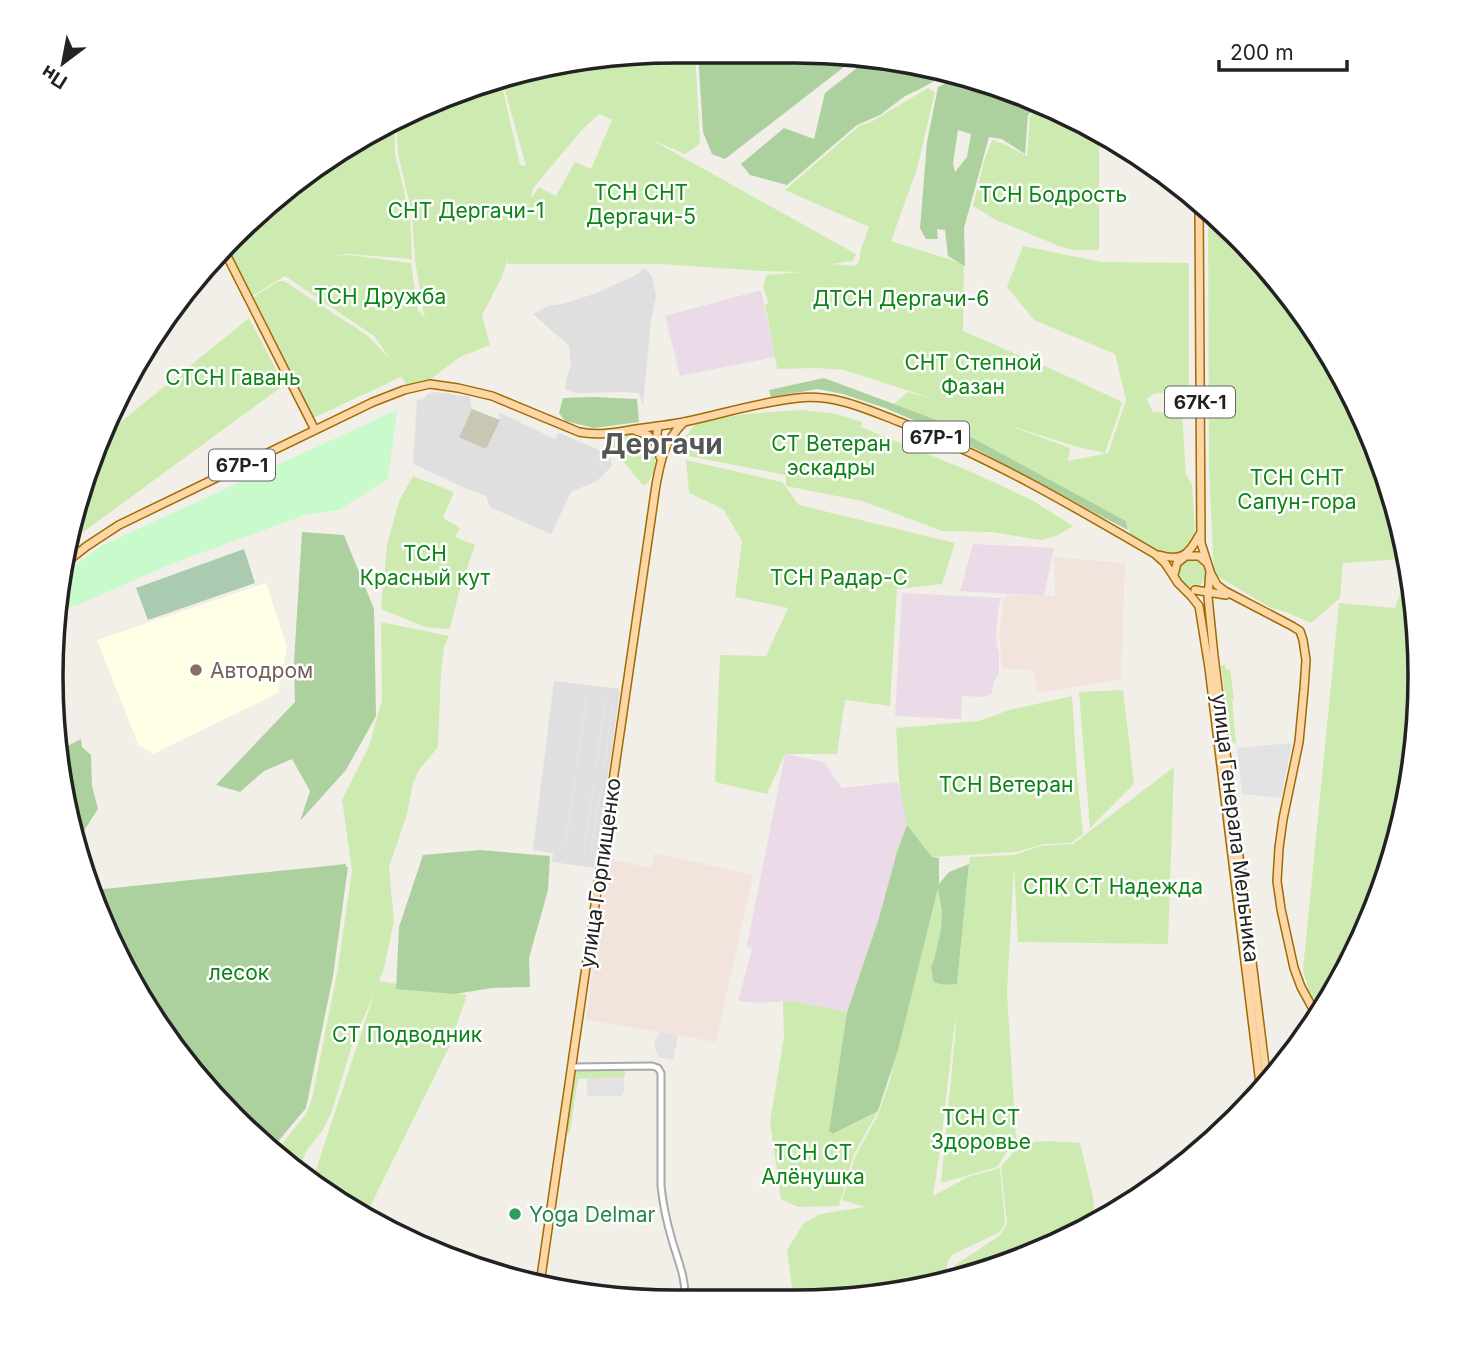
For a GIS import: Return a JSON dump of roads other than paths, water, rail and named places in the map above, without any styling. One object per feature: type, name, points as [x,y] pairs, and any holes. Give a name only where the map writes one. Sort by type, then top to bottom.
[{"type":"main road","name":"67К-1","points":[[1199,215],[1200,534],[1209,575],[1217,585],[1229,595],[1292,625],[1302,635],[1306,660],[1303,715],[1283,819],[1277,881],[1294,968],[1312,1006]]},
{"type":"main road","points":[[228,258],[314,430]]},
{"type":"main road","name":"67Р-1","points":[[75,555],[119,526],[314,430],[373,402],[404,390],[430,384],[492,396],[579,432],[604,434],[660,428],[769,402],[799,398],[826,398],[848,402],[968,451],[1021,479],[1155,554],[1174,576]]},
{"type":"main road","name":"улица Горпищенко","points":[[662,446],[685,422]]},
{"type":"main road","points":[[632,430],[648,435],[662,446],[669,437],[669,431],[660,428],[662,440],[669,437]]},
{"type":"main road","name":"улица Горпищенко","points":[[541,1274],[660,461],[660,428]]},
{"type":"main road","points":[[1185,589],[1174,576],[1175,566],[1191,549],[1200,534]]},
{"type":"main road","name":"67Р-1","points":[[1155,554],[1171,558],[1183,557]]},
{"type":"main road","points":[[1183,557],[1196,555],[1206,562]]},
{"type":"main road","points":[[1195,590],[1205,585],[1209,575]]},
{"type":"main road","name":"улица Генерала Мельника","points":[[1209,575],[1209,605],[1261,1075]]},
{"type":"main road","name":"67К-1","points":[[1185,589],[1229,595]]},
{"type":"main road","name":"улица Генерала Мельника","points":[[1185,589],[1197,603],[1201,615],[1261,1075]]},
{"type":"main road","points":[[1209,605],[1213,598],[1229,595]]},
{"type":"street","points":[[572,1067],[652,1066],[661,1073],[663,1205],[685,1290]]},
{"type":"place","name":"Автодром","points":[[196,670]]},
{"type":"place","name":"Yoga Delmar","points":[[515,1214]]},
{"type":"district","name":"Дергачи","points":[[662,444]]},
{"type":"park label","name":"ТСН Бодрость","points":[[1053,194]]},
{"type":"park label","name":"ТСН СНТ Дергачи-5","points":[[641,204]]},
{"type":"park label","name":"СНТ Дергачи-1","points":[[466,210]]},
{"type":"park label","name":"ТСН Дружба","points":[[380,296]]},
{"type":"park label","name":"ДТСН Дергачи-6","points":[[901,298]]},
{"type":"park label","name":"СНТ Степной Фазан","points":[[973,374]]},
{"type":"park label","name":"СТСН Гавань","points":[[233,377]]},
{"type":"park label","name":"СТ Ветеран эскадры","points":[[831,455]]},
{"type":"park label","name":"ТСН СНТ Сапун-гора","points":[[1297,489]]},
{"type":"park label","name":"ТСН Красный кут","points":[[425,565]]},
{"type":"park label","name":"ТСН Радар-С","points":[[839,577]]},
{"type":"park label","name":"ТСН Ветеран","points":[[1006,784]]},
{"type":"park label","name":"СПК СТ Надежда","points":[[1113,886]]},
{"type":"park label","name":"лесок","points":[[239,972]]},
{"type":"park label","name":"СТ Подводник","points":[[407,1034]]},
{"type":"park label","name":"ТСН СТ Здоровье","points":[[981,1129]]},
{"type":"park label","name":"ТСН СТ Алёнушка","points":[[813,1164]]}]
